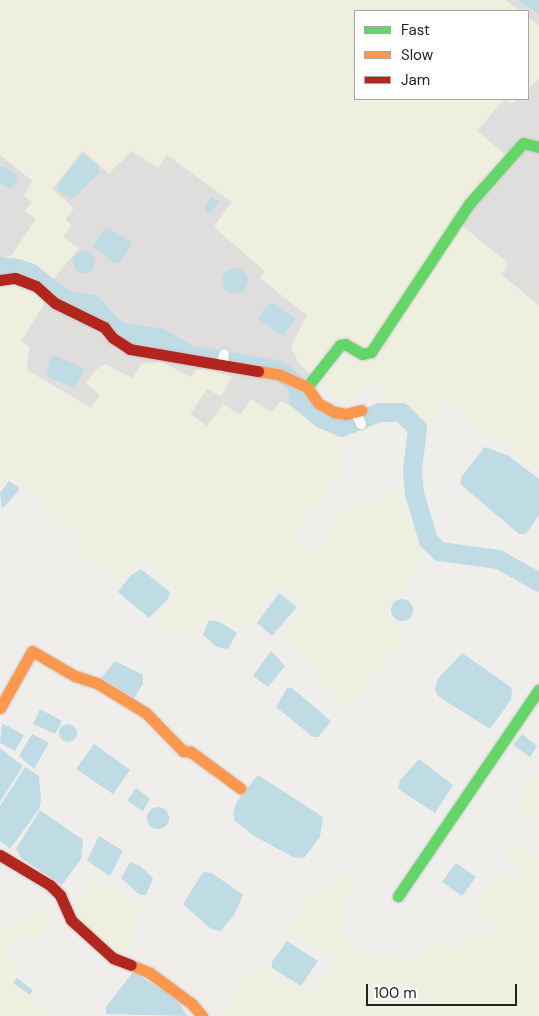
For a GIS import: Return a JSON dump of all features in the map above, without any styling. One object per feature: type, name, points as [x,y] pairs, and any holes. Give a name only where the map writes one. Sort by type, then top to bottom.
[{"type":"street","points":[[307,387],[340,345],[345,344],[362,354],[371,352],[469,204],[523,143],[539,147]]},
{"type":"street","points":[[0,280],[15,278],[36,286],[55,302],[104,326],[113,338],[130,349],[223,361],[278,374],[307,387],[318,403],[334,412],[359,415]]},
{"type":"street","points":[[0,708],[32,651],[75,676],[97,683],[146,713],[162,726],[170,740],[240,788]]},
{"type":"street","points":[[398,896],[539,689]]},
{"type":"street","points":[[0,855],[56,890],[71,920],[113,958],[150,973],[192,1004],[202,1016]]},
{"type":"shaded area","points":[[505,0],[539,0],[539,26],[529,18],[529,10],[519,10]]},
{"type":"shaded area","points":[[539,78],[539,306],[502,275],[461,225],[511,160],[477,131],[503,100],[512,104],[517,100],[529,100],[529,88]]},
{"type":"shaded area","points":[[83,150],[109,173],[132,151],[167,155],[232,202],[214,227],[265,271],[260,278],[307,315],[313,376],[290,407],[281,401],[271,413],[240,415],[207,426],[190,414],[207,389],[221,396],[231,377],[132,378],[86,383],[101,394],[91,408],[26,370],[29,347],[20,341],[46,301],[52,281],[78,249],[63,237],[66,219],[52,189]]},
{"type":"shaded area","points":[[0,155],[33,181],[24,195],[32,202],[36,219],[12,255],[0,259]]},
{"type":"green space","points":[[0,0],[505,0],[519,10],[354,10],[354,100],[503,100],[477,131],[507,156],[368,351],[348,342],[313,376],[299,364],[291,347],[307,315],[260,278],[265,271],[214,227],[232,202],[167,155],[158,168],[132,151],[109,173],[82,150],[52,189],[74,208],[66,219],[71,226],[63,237],[78,248],[52,281],[12,255],[36,219],[25,211],[32,202],[24,195],[33,181],[0,155]]},
{"type":"green space","points":[[529,18],[539,26],[539,78],[529,88]]},
{"type":"green space","points":[[461,225],[508,263],[502,275],[539,306],[539,471],[495,438],[488,437],[448,402],[432,423],[407,404],[381,407],[381,386],[369,381],[349,404],[321,386],[340,348],[360,356]]},
{"type":"green space","points":[[10,283],[46,301],[21,341],[29,347],[27,370],[91,408],[100,395],[86,383],[96,370],[105,364],[132,378],[142,364],[162,362],[191,377],[196,369],[213,370],[232,377],[221,396],[207,389],[190,414],[207,426],[223,404],[240,415],[251,399],[271,412],[281,401],[345,437],[337,459],[344,469],[290,536],[312,553],[317,553],[339,518],[359,496],[372,507],[389,488],[404,501],[424,558],[384,613],[407,635],[347,708],[318,682],[323,674],[282,634],[303,610],[305,603],[287,588],[279,586],[246,632],[214,609],[189,640],[171,627],[162,636],[152,626],[181,592],[148,558],[141,559],[118,585],[78,551],[84,542],[16,478],[11,475],[0,488],[0,296]]},
{"type":"green space","points":[[539,554],[539,578],[528,570]]},
{"type":"green space","points":[[539,770],[539,822],[514,806]]},
{"type":"green space","points":[[513,842],[535,855],[539,850],[539,1016],[222,1016],[254,966],[262,967],[302,995],[314,993],[337,960],[288,929],[316,886],[324,889],[336,870],[353,881],[344,898],[350,905],[338,933],[375,957],[388,953],[399,959],[416,961],[432,938],[449,949],[457,947],[469,929],[485,938],[493,926],[471,912],[497,871],[512,880],[519,869],[502,858]]},
{"type":"green space","points":[[92,876],[146,909],[120,957],[83,928],[71,908]]},
{"type":"green space","points":[[36,911],[49,921],[35,940],[22,930],[4,954],[20,967],[10,982],[47,1010],[47,1013],[45,1016],[0,1016],[0,933],[10,929],[25,913],[30,917]]},
{"type":"water","points":[[519,0],[539,0],[539,14],[526,6]]},
{"type":"water","points":[[82,154],[96,164],[100,172],[71,200],[58,190],[57,185]]},
{"type":"water","points":[[0,167],[5,167],[17,175],[18,181],[11,188],[0,184]]},
{"type":"water","points":[[211,196],[219,202],[208,214],[204,208]]},
{"type":"water","points":[[106,227],[132,242],[120,263],[114,263],[93,246]]},
{"type":"water","points":[[80,251],[88,251],[95,258],[95,266],[88,273],[80,273],[73,266],[73,258]]},
{"type":"water","points":[[235,268],[245,271],[248,281],[245,291],[235,294],[225,291],[222,281],[225,271]]},
{"type":"water","points":[[272,303],[295,318],[283,336],[258,319],[266,307]]},
{"type":"water","points":[[55,355],[84,369],[75,388],[46,376],[50,359]]},
{"type":"water","points":[[485,447],[509,456],[539,479],[539,515],[526,534],[519,534],[460,484],[462,476]]},
{"type":"water","points":[[9,481],[20,489],[2,509],[0,493]]},
{"type":"water","points":[[141,569],[170,592],[168,599],[149,618],[118,592],[131,575]]},
{"type":"water","points":[[279,593],[297,607],[272,636],[257,623]]},
{"type":"water","points":[[402,599],[410,602],[413,610],[410,618],[402,621],[394,618],[391,610],[394,602]]},
{"type":"water","points":[[209,620],[220,622],[237,633],[228,649],[217,647],[203,635]]},
{"type":"water","points":[[271,651],[285,666],[268,687],[253,676]]},
{"type":"water","points":[[462,653],[512,688],[511,700],[490,729],[439,697],[435,690],[437,680]]},
{"type":"water","points":[[115,661],[143,675],[143,684],[134,698],[101,678]]},
{"type":"water","points":[[287,688],[292,688],[331,721],[318,737],[313,737],[276,707]]},
{"type":"water","points":[[40,709],[62,721],[55,734],[33,724]]},
{"type":"water","points":[[2,723],[24,735],[15,751],[0,743]]},
{"type":"water","points":[[68,724],[74,727],[77,733],[74,739],[68,742],[62,739],[59,733],[62,727]]},
{"type":"water","points":[[32,734],[49,743],[34,769],[19,756]]},
{"type":"water","points":[[522,734],[537,746],[530,757],[513,745]]},
{"type":"water","points":[[94,744],[130,770],[113,794],[76,769]]},
{"type":"water","points":[[0,748],[23,766],[0,802]]},
{"type":"water","points":[[419,759],[453,785],[435,813],[398,789],[400,780]]},
{"type":"water","points":[[25,767],[39,776],[41,800],[39,809],[10,849],[0,841],[0,806]]},
{"type":"water","points":[[258,775],[323,817],[320,837],[304,858],[293,857],[254,836],[235,821],[233,813],[236,803]]},
{"type":"water","points":[[136,788],[150,799],[143,811],[127,801]]},
{"type":"water","points":[[158,807],[166,810],[169,818],[166,826],[158,829],[150,826],[147,818],[150,810]]},
{"type":"water","points":[[40,810],[83,840],[81,859],[62,885],[21,858],[16,849]]},
{"type":"water","points":[[99,836],[123,851],[110,876],[87,861]]},
{"type":"water","points":[[130,862],[140,866],[153,878],[146,895],[140,895],[121,878]]},
{"type":"water","points":[[456,863],[476,877],[462,896],[442,882]]},
{"type":"water","points":[[203,872],[212,873],[243,895],[234,915],[221,931],[211,929],[183,904]]},
{"type":"water","points":[[287,941],[318,961],[301,986],[272,968],[272,962]]},
{"type":"water","points":[[133,972],[169,994],[180,1004],[187,1016],[106,1014],[106,1007]]},
{"type":"water","points":[[17,978],[33,990],[30,995],[13,983]]},
{"type":"waterway","points":[[0,266],[18,268],[31,273],[64,299],[92,304],[112,326],[122,332],[159,337],[189,354],[278,369],[297,385],[298,399],[321,418],[341,427],[379,412],[401,412],[417,428],[412,470],[414,493],[428,540],[439,551],[498,559],[539,582]]},
{"type":"traffic: fast","points":[[307,387],[340,345],[345,344],[362,354],[371,352],[469,204],[523,143],[539,147]]},
{"type":"traffic: fast","points":[[398,896],[539,689]]},
{"type":"traffic: slow","points":[[258,371],[278,374],[307,387],[318,403],[334,412],[346,414],[362,410]]},
{"type":"traffic: slow","points":[[0,708],[32,651],[75,676],[97,683],[146,713],[183,751],[191,752],[240,788]]},
{"type":"traffic: slow","points":[[131,965],[150,973],[192,1004],[202,1016]]},
{"type":"traffic: jam","points":[[0,280],[15,278],[36,286],[55,303],[104,327],[113,338],[130,349],[258,371]]},
{"type":"traffic: jam","points":[[0,855],[50,885],[60,895],[71,920],[113,958],[131,965]]}]
